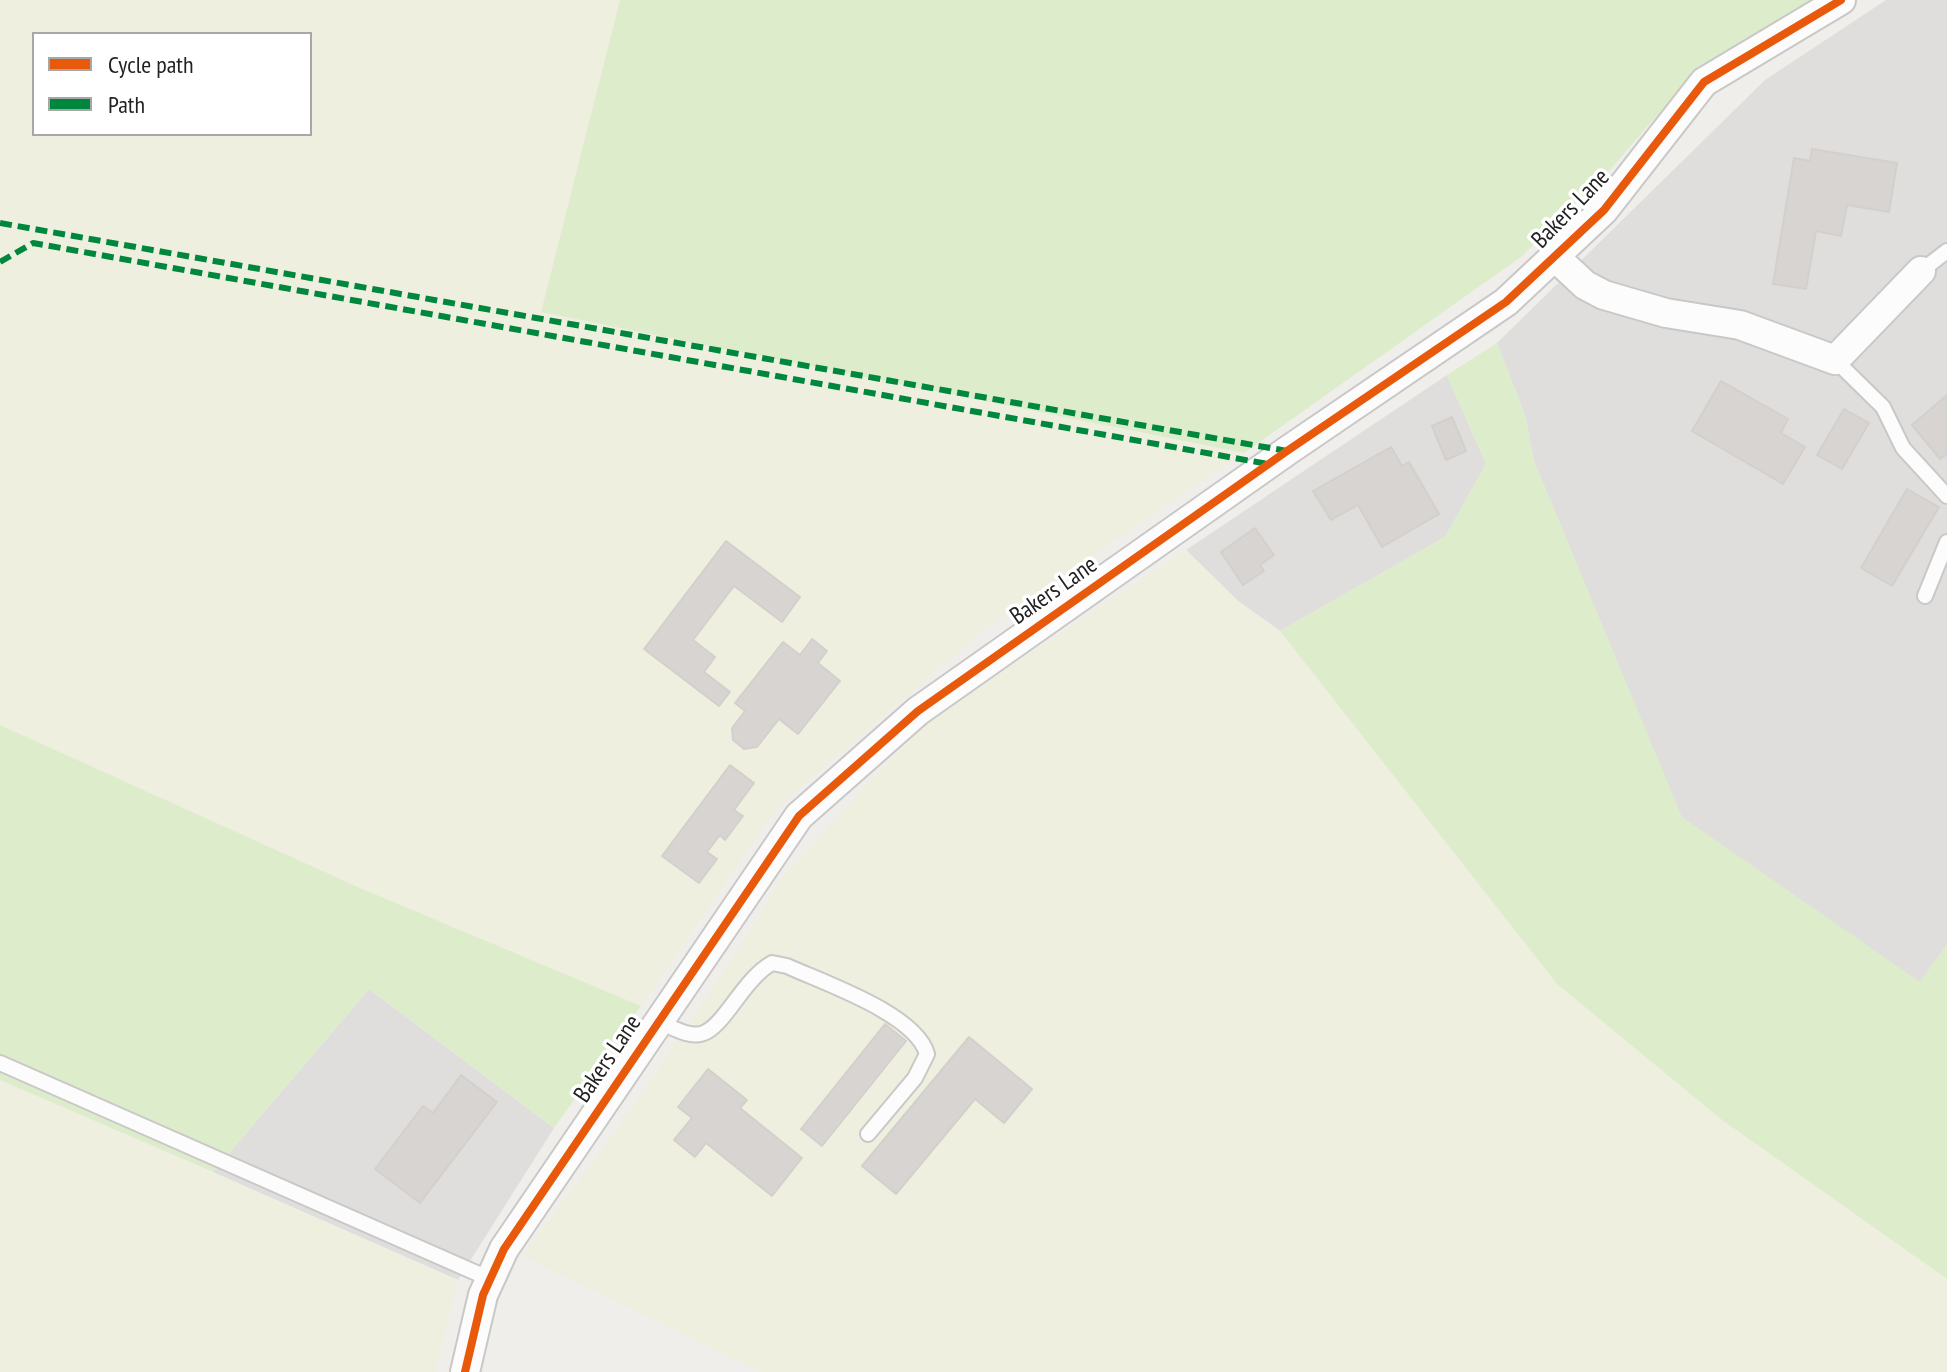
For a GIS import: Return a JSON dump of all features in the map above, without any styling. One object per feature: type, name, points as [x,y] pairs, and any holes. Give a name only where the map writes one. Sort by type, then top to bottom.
[{"type":"street","name":"Bakers Lane","points":[[465,1372],[490,1279],[504,1249],[799,816],[918,711],[1287,451],[1506,302],[1604,210],[1704,82],[1841,0]]},
{"type":"street","points":[[1555,257],[1585,285],[1604,295],[1666,313],[1740,325],[1835,360],[1921,271]]},
{"type":"lane","points":[[1921,271],[1947,251]]},
{"type":"lane","points":[[1835,360],[1883,407],[1903,448],[1947,496]]},
{"type":"lane","points":[[1925,596],[1947,542]]},
{"type":"lane","points":[[658,1021],[691,1034],[706,1032],[759,970],[772,963],[787,966],[868,1003],[914,1032],[924,1041],[927,1054],[915,1078],[868,1134]]},
{"type":"lane","points":[[0,1063],[490,1279]]},
{"type":"shaded area","points":[[1886,0],[1947,0],[1947,944],[1920,983],[1681,817],[1534,461],[1525,415],[1497,343],[1765,80]]},
{"type":"shaded area","points":[[1447,375],[1486,464],[1445,537],[1280,631],[1238,601],[1186,550]]},
{"type":"shaded area","points":[[369,989],[554,1128],[458,1280],[213,1172]]},
{"type":"green space","points":[[0,0],[620,0],[542,312],[1244,453],[987,627],[778,807],[641,1006],[360,888],[0,725]]},
{"type":"green space","points":[[620,0],[1810,0],[1755,34],[1679,90],[1609,171],[1521,257],[1244,453],[541,312]]},
{"type":"green space","points":[[1497,343],[1525,415],[1534,461],[1682,817],[1920,982],[1947,944],[1947,1279],[1722,1120],[1557,984],[1280,631],[1445,537],[1486,464],[1447,375]]},
{"type":"green space","points":[[1186,550],[1238,601],[1280,631],[1557,984],[1722,1120],[1947,1279],[1947,1372],[761,1372],[522,1256],[621,1124],[750,931],[782,877],[925,722]]},
{"type":"green space","points":[[0,725],[360,888],[641,1006],[554,1128],[369,989],[213,1172],[0,1080]]},
{"type":"green space","points":[[0,1080],[458,1280],[436,1372],[0,1372]]},
{"type":"building","points":[[1812,149],[1897,163],[1889,212],[1847,205],[1841,236],[1816,231],[1806,289],[1773,284],[1794,158],[1810,161]]},
{"type":"building","points":[[1721,381],[1788,419],[1781,433],[1805,447],[1783,484],[1692,431]]},
{"type":"building","points":[[1947,395],[1947,454],[1940,459],[1912,425]]},
{"type":"building","points":[[1844,409],[1869,423],[1842,469],[1817,455]]},
{"type":"building","points":[[1452,417],[1466,451],[1446,460],[1432,426]]},
{"type":"building","points":[[1391,447],[1402,466],[1409,462],[1439,514],[1382,547],[1358,505],[1331,520],[1313,491]]},
{"type":"building","points":[[1907,489],[1939,507],[1892,586],[1861,568]]},
{"type":"building","points":[[1255,528],[1274,555],[1260,565],[1264,571],[1243,585],[1221,552]]},
{"type":"building","points":[[726,541],[800,597],[782,622],[734,586],[693,640],[715,657],[704,672],[730,692],[719,706],[644,649]]},
{"type":"building","points":[[812,639],[827,651],[818,663],[840,681],[798,734],[779,719],[757,747],[744,749],[733,740],[732,728],[745,711],[735,703],[783,642],[800,655]]},
{"type":"building","points":[[730,765],[754,783],[734,810],[743,816],[725,840],[720,835],[707,852],[717,859],[699,883],[662,856]]},
{"type":"building","points":[[885,1024],[906,1041],[822,1146],[801,1129]]},
{"type":"building","points":[[969,1037],[1032,1089],[1004,1123],[975,1099],[896,1194],[862,1166]]},
{"type":"building","points":[[708,1069],[747,1100],[740,1108],[802,1158],[772,1196],[706,1143],[695,1157],[674,1140],[692,1118],[678,1107]]},
{"type":"building","points":[[461,1075],[497,1102],[420,1203],[375,1169],[423,1106],[433,1113]]},
{"type":"marked path","points":[[0,223],[1287,451]]},
{"type":"marked path","points":[[0,262],[33,243],[1268,464]]},
{"type":"cycle path","points":[[465,1372],[483,1295],[504,1249],[799,816],[918,711],[1287,451],[1506,302],[1604,210],[1704,82],[1841,0]]}]
